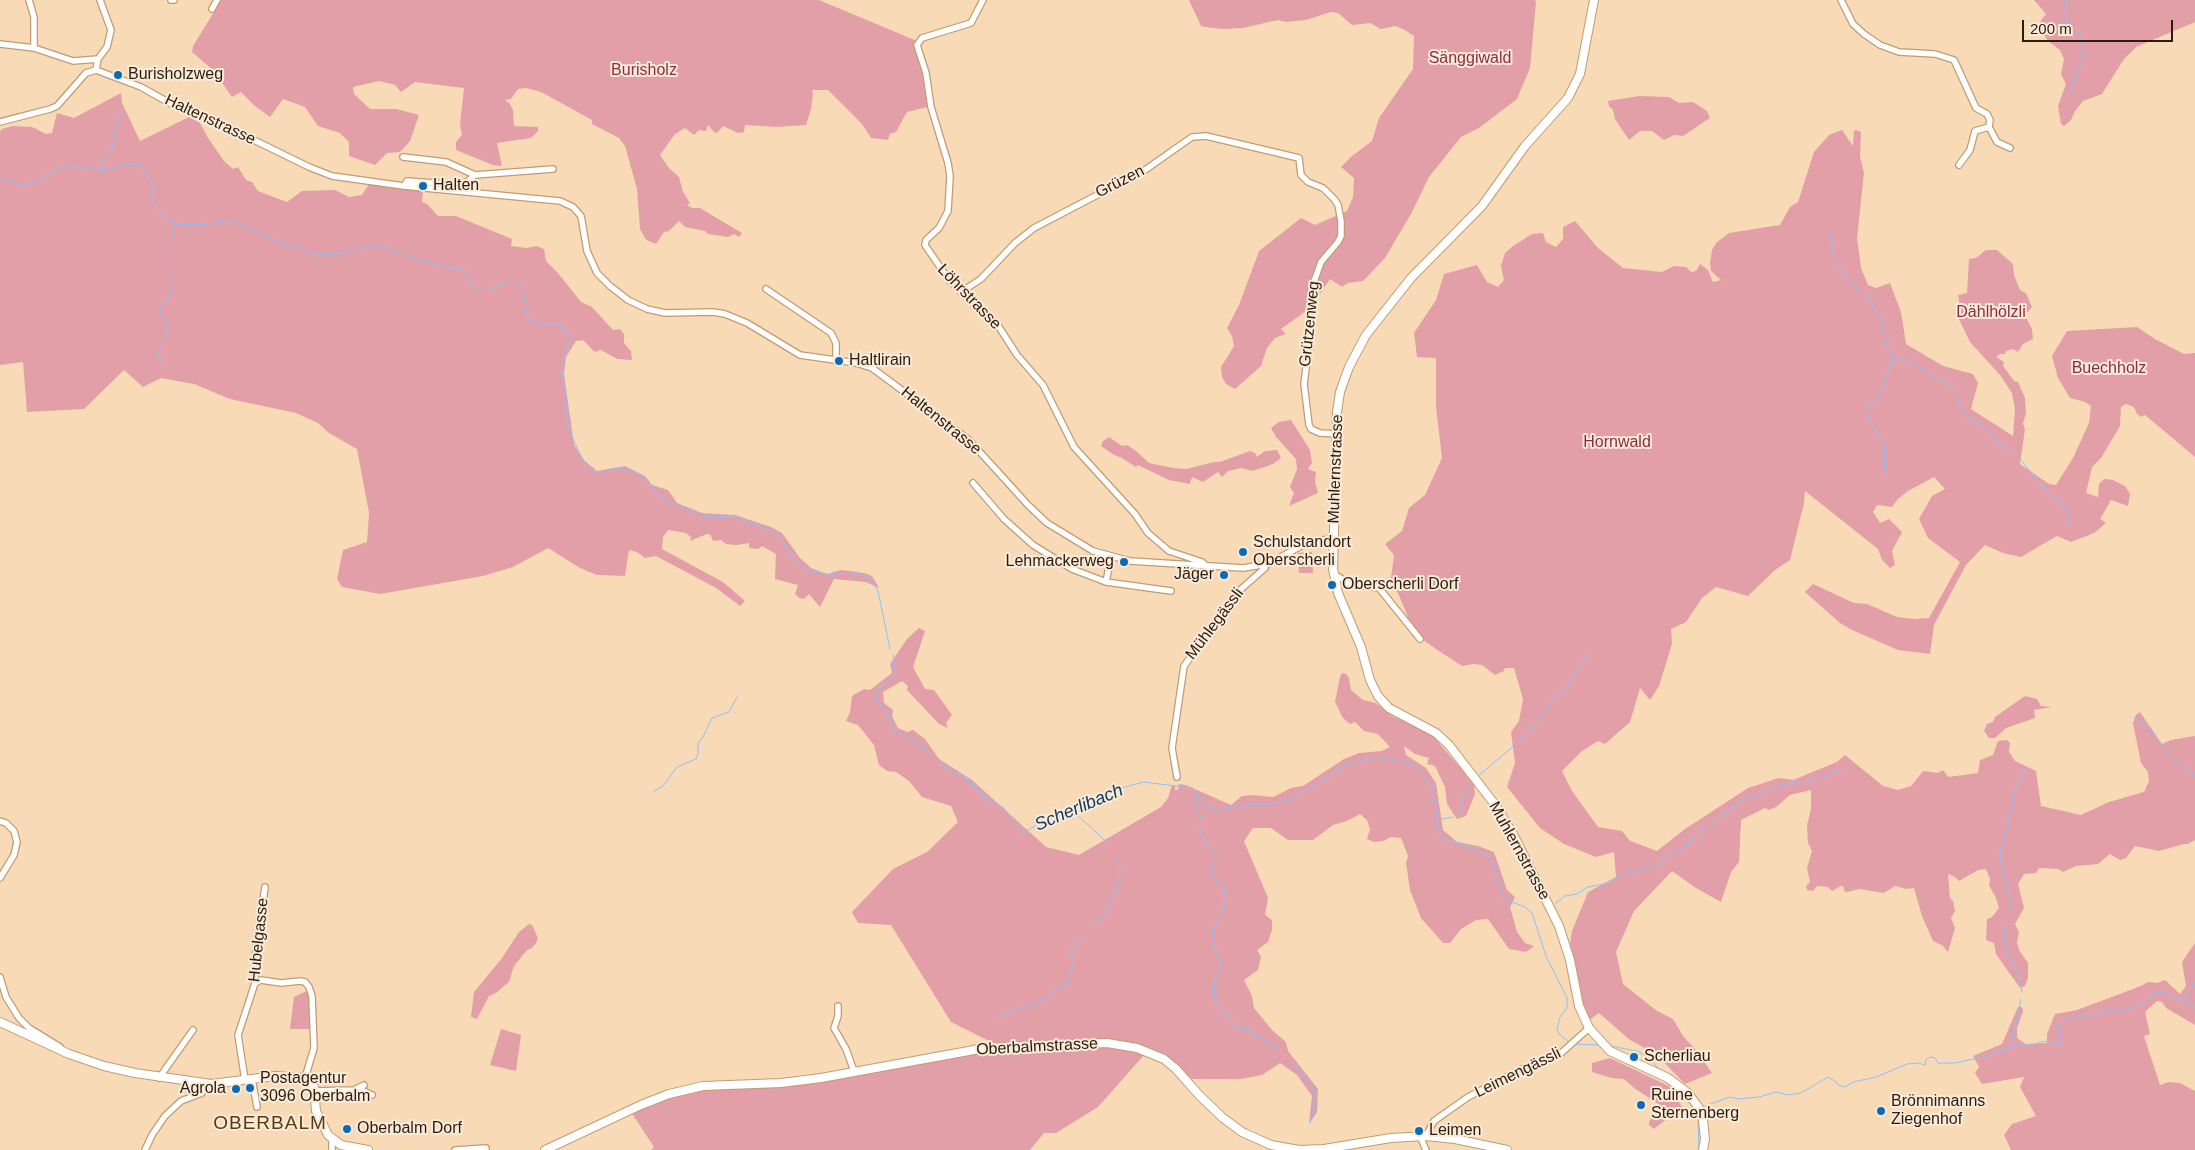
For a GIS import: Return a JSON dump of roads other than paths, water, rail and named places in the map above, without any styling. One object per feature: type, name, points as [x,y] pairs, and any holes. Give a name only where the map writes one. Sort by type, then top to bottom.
[{"type":"street","points":[[29,0],[34,17],[34,48]]},
{"type":"street","points":[[0,122],[57,106],[86,73],[96,70],[98,60],[107,47],[111,30],[100,0]]},
{"type":"street","points":[[212,9],[217,0]]},
{"type":"street","name":"Löhrstrasse","points":[[983,0],[975,19],[968,25],[922,38],[917,45],[926,73],[930,107],[948,163],[950,176],[948,211],[939,228],[926,240],[925,245],[941,270],[961,292],[997,324],[1018,355],[1046,390],[1074,447],[1135,514],[1153,539],[1169,551],[1202,562],[1208,567]]},
{"type":"street","name":"Muhlernstrasse","points":[[1594,0],[1580,74],[1572,92],[1555,115],[1524,146],[1482,206],[1424,263],[1366,335],[1354,356],[1342,385],[1338,403],[1334,574],[1338,593],[1362,647],[1370,680],[1378,696],[1393,711],[1429,729],[1443,739],[1492,800],[1513,834],[1559,926],[1570,960],[1579,1006],[1589,1028],[1610,1050],[1668,1078],[1688,1092],[1703,1120],[1705,1139],[1703,1150]]},
{"type":"street","points":[[1841,0],[1853,24],[1880,45],[1899,52],[1935,54],[1954,60],[1976,108],[1987,114],[1990,120],[1989,127],[1996,142],[2010,148]]},
{"type":"street","points":[[0,44],[34,48],[74,61],[98,60]]},
{"type":"street","name":"Haltenstrasse","points":[[96,70],[141,87],[173,105],[213,120],[321,172],[350,180],[553,200],[566,203],[578,211],[581,216],[587,251],[593,267],[604,280],[628,300],[647,309],[665,314],[713,312],[732,316],[747,323],[794,353],[810,358],[861,364],[882,375],[969,440],[1028,505],[1047,523],[1080,545],[1111,557],[1147,563],[1243,568],[1264,566],[1310,541],[1334,539]]},
{"type":"street","points":[[1959,165],[1970,150],[1975,131],[1989,127]]},
{"type":"street","name":"Grüzen","points":[[961,292],[981,279],[1015,243],[1034,228],[1145,170],[1192,137],[1206,136],[1299,158]]},
{"type":"street","name":"Haltenstrasse","points":[[403,157],[444,162],[475,175],[553,169]]},
{"type":"street","name":"Grützenweg","points":[[1299,158],[1301,175],[1308,182],[1323,188],[1334,200],[1338,205],[1341,221],[1338,242],[1320,262],[1311,290],[1311,328],[1304,384],[1311,429],[1320,433],[1337,434]]},
{"type":"street","name":"Haltenstrasse","points":[[404,186],[408,181],[463,185],[475,175]]},
{"type":"street","points":[[766,289],[831,333],[836,342],[836,361]]},
{"type":"street","points":[[973,483],[1004,519],[1033,545],[1072,569],[1106,582],[1171,591]]},
{"type":"street","points":[[1106,582],[1111,557]]},
{"type":"street","name":"Mühlegässli","points":[[1177,777],[1172,748],[1184,666],[1240,590],[1264,566]]},
{"type":"street","points":[[1334,574],[1350,584],[1379,588],[1420,639]]},
{"type":"street","points":[[0,821],[6,823],[14,831],[17,842],[14,855],[0,878]]},
{"type":"street","name":"Hubelgasse","points":[[257,1106],[248,1079],[238,1035],[255,983],[256,948],[265,887]]},
{"type":"street","points":[[256,973],[262,980]]},
{"type":"street","points":[[0,977],[6,998],[19,1018],[29,1028],[60,1046],[61,1051]]},
{"type":"street","points":[[255,983],[262,980],[281,983],[304,982],[309,987],[312,996],[314,1048],[305,1078]]},
{"type":"street","points":[[838,1006],[838,1016],[834,1028],[846,1049],[854,1071]]},
{"type":"street","points":[[0,1022],[61,1051],[104,1066],[159,1078],[205,1084],[222,1084],[248,1079],[282,1076],[305,1078],[311,1082],[315,1091],[316,1113],[324,1129],[332,1139],[340,1147],[368,1150]]},
{"type":"street","name":"Leimengässli","points":[[1423,1136],[1434,1121],[1468,1097],[1508,1076],[1559,1054],[1589,1028]]},
{"type":"street","points":[[159,1078],[193,1030]]},
{"type":"street","name":"Oberbalmstrasse","points":[[545,1150],[640,1105],[702,1086],[781,1082],[985,1048],[1107,1043],[1123,1044],[1149,1052],[1164,1060],[1176,1069],[1223,1118],[1242,1132],[1271,1145],[1298,1150],[1324,1149],[1391,1138],[1423,1136],[1455,1139],[1506,1150]]},
{"type":"street","points":[[145,1150],[152,1135],[165,1116],[181,1101],[202,1093],[205,1084]]},
{"type":"street","points":[[315,1091],[362,1087],[372,1095]]},
{"type":"street","points":[[1423,1136],[1426,1150]]},
{"type":"street","points":[[332,1139],[332,1150]]},
{"type":"street","points":[[455,1150],[485,1147]]},
{"type":"waterway","points":[[2067,0],[2065,13],[2068,29],[2080,36],[2084,46],[2081,63],[2069,93]]},
{"type":"waterway","points":[[99,170],[112,149],[117,122],[121,114]]},
{"type":"waterway","name":"Scherlibach","points":[[0,179],[25,185],[41,180],[55,170],[71,165],[103,171],[126,164],[141,164],[152,184],[152,200],[163,217],[176,224],[199,225],[234,221],[282,244],[316,254],[333,255],[370,246],[380,246],[419,260],[461,269],[466,272],[474,288],[478,290],[490,289],[508,281],[516,282],[523,290],[528,319],[540,325],[561,325],[571,338],[561,366],[567,402],[567,418],[569,430],[583,461],[589,469],[599,474],[620,468],[632,471],[641,475],[656,493],[673,504],[703,516],[733,517],[775,532],[802,567],[813,572],[832,575],[846,573],[870,578],[878,591],[890,649]]},
{"type":"waterway","points":[[161,361],[157,350],[166,337],[168,329],[160,309],[171,294],[172,222]]},
{"type":"waterway","points":[[1830,234],[1834,258],[1848,281],[1870,300],[1881,320],[1884,334],[1889,337],[1886,340],[1886,345],[1893,357],[1914,364],[1929,375],[1946,381],[1957,395],[1960,407],[1969,419],[1980,424],[1986,431],[1991,432],[1994,439],[2012,452]]},
{"type":"waterway","points":[[1885,473],[1884,443],[1869,420],[1867,409],[1883,388],[1893,357]]},
{"type":"waterway","points":[[2019,458],[2044,488],[2066,507],[2069,524]]},
{"type":"waterway","points":[[1477,777],[1523,738],[1556,697],[1563,693],[1588,654]]},
{"type":"waterway","name":"Scherlibach","points":[[893,655],[896,675],[875,691],[877,702],[886,708],[892,729],[921,745],[947,769],[965,777],[989,801],[1003,807],[1023,833],[1045,820],[1080,811],[1105,793],[1143,782],[1193,788],[1204,806],[1218,810],[1252,804],[1271,804],[1288,800],[1326,779],[1342,766],[1374,757],[1410,763],[1419,769],[1432,785],[1439,832],[1443,839],[1471,847],[1488,856],[1494,867],[1504,899],[1525,907],[1532,913],[1546,956],[1567,998],[1567,1008],[1560,1017],[1557,1029],[1559,1034],[1569,1042]]},
{"type":"waterway","points":[[654,791],[663,786],[677,767],[696,759],[698,743],[712,718],[729,712],[737,697]]},
{"type":"waterway","points":[[2134,718],[2147,726],[2172,757],[2195,775]]},
{"type":"waterway","points":[[1555,904],[1565,896],[1577,894],[1588,887],[1616,880],[1620,874],[1640,871],[1656,865],[1691,840],[1700,836],[1705,826],[1711,825],[1744,799],[1759,795],[1778,785],[1783,787],[1792,782],[1804,784],[1842,768]]},
{"type":"waterway","points":[[2009,911],[2012,901],[2002,869],[2000,854],[2017,785],[2022,779],[2025,769]]},
{"type":"waterway","points":[[1458,812],[1469,787]]},
{"type":"waterway","points":[[1197,792],[1194,800],[1201,819]]},
{"type":"waterway","points":[[1075,813],[1110,845]]},
{"type":"waterway","points":[[1437,820],[1453,817]]},
{"type":"waterway","points":[[1199,828],[1206,844],[1216,857],[1209,873],[1215,880],[1222,883],[1225,890],[1223,899],[1225,906],[1212,930],[1214,945],[1220,961],[1220,970],[1215,978],[1214,1000],[1238,1028],[1249,1029],[1256,1036],[1269,1043],[1272,1049],[1280,1049],[1294,1063],[1315,1092],[1315,1104],[1310,1123]]},
{"type":"waterway","points":[[1094,924],[1102,918],[1119,883],[1120,867],[1117,857]]},
{"type":"waterway","points":[[2006,922],[2004,938],[2007,951],[2019,976],[2022,992]]},
{"type":"waterway","points":[[999,1018],[1051,996],[1055,988],[1068,984],[1074,960],[1070,953],[1083,936]]},
{"type":"waterway","points":[[1705,1106],[1730,1097],[1737,1099],[1759,1097],[1776,1092],[1788,1095],[1801,1093],[1828,1077],[1838,1085],[1845,1087],[1853,1082],[1876,1077],[1907,1064],[1918,1063],[1925,1065],[1926,1060],[1930,1057],[1935,1058],[1938,1063],[1955,1063],[1987,1056],[2000,1050],[2005,1051],[2019,1045],[2031,1045],[2045,1041],[2058,1045],[2062,1035],[2058,1032],[2058,1027],[2064,1022],[2081,1016],[2091,1018],[2105,1010],[2124,1010],[2134,1007],[2142,1004],[2155,992],[2164,992],[2171,997],[2183,1000],[2186,992],[2195,984]]},
{"type":"waterway","points":[[2010,1047],[2021,999]]},
{"type":"waterway","points":[[2183,1000],[2195,1006]]},
{"type":"waterway","name":"Scherlibach","points":[[1575,1044],[1597,1045]]},
{"type":"waterway","name":"Scherlibach","points":[[1611,1046],[1637,1051],[1648,1057],[1660,1070]]},
{"type":"waterway","name":"Scherlibach","points":[[1682,1093],[1693,1107],[1698,1119],[1699,1150]]},
{"type":"place","name":"Burisholzweg","points":[[118,75]]},
{"type":"place","name":"Halten","points":[[423,186]]},
{"type":"place","name":"Haltlirain","points":[[839,361]]},
{"type":"place","name":"Schulstandort Oberscherli","points":[[1243,552]]},
{"type":"place","name":"Lehmackerweg","points":[[1124,562]]},
{"type":"place","name":"Jäger","points":[[1224,575]]},
{"type":"place","name":"Oberscherli Dorf","points":[[1332,585]]},
{"type":"place","name":"Scherliau","points":[[1634,1057]]},
{"type":"place","name":"Postagentur 3096 Oberbalm","points":[[250,1088]]},
{"type":"place","name":"Agrola","points":[[236,1089]]},
{"type":"place","name":"Ruine Sternenberg","points":[[1641,1105]]},
{"type":"place","name":"Brönnimanns Ziegenhof","points":[[1881,1111]]},
{"type":"place","name":"Oberbalm Dorf","points":[[347,1129]]},
{"type":"place","name":"Leimen","points":[[1419,1131]]},
{"type":"district","name":"OBERBALM","points":[[270,1124]]},
{"type":"park label","name":"Sänggiwald","points":[[1470,59]]},
{"type":"park label","name":"Burisholz","points":[[644,71]]},
{"type":"park label","name":"Dählhölzli","points":[[1991,313]]},
{"type":"park label","name":"Buechholz","points":[[2109,369]]},
{"type":"park label","name":"Hornwald","points":[[1617,443]]}]
